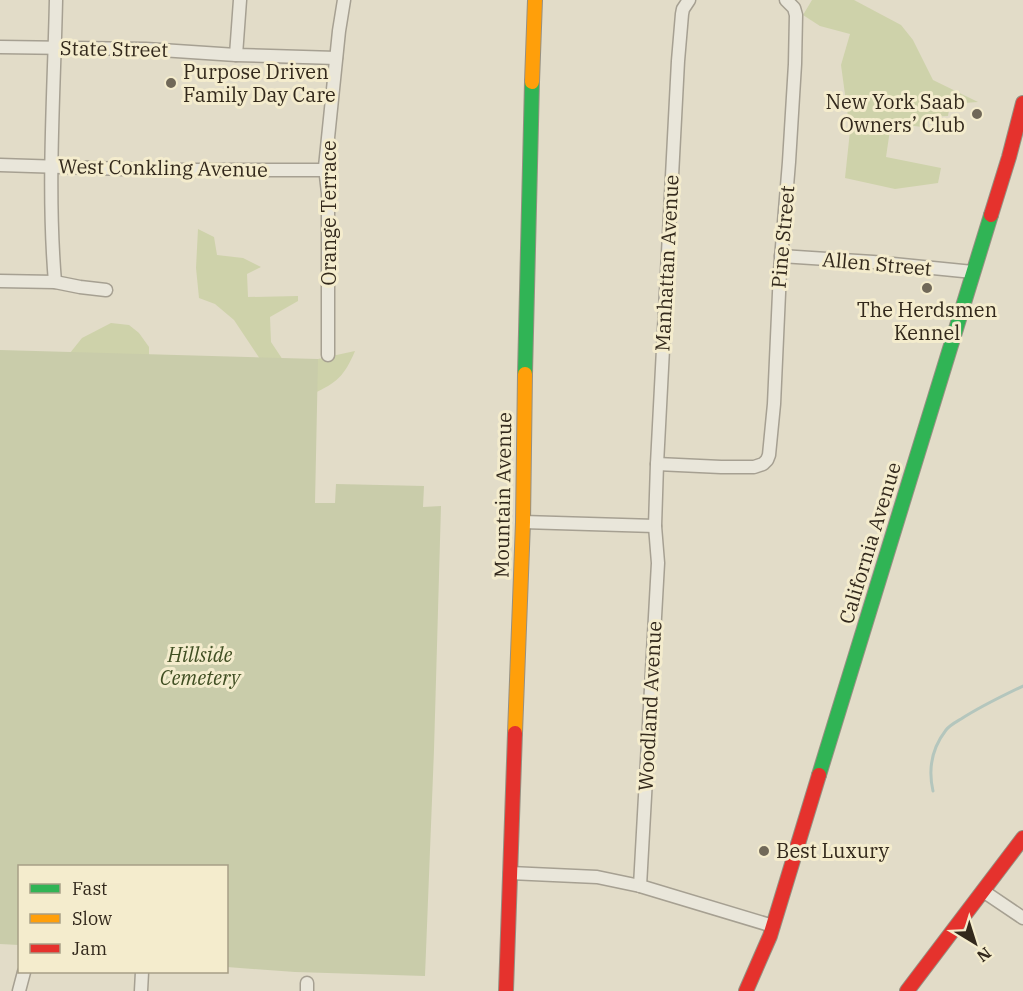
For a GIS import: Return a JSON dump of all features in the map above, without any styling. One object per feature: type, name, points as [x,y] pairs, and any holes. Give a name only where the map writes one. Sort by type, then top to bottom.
[{"type":"street","points":[[54,282],[51,111],[56,0]]},
{"type":"street","points":[[236,55],[240,0]]},
{"type":"street","name":"Orange Terrace","points":[[328,356],[326,170],[336,58],[344,0]]},
{"type":"street","name":"Mountain Avenue","points":[[506,991],[523,522],[526,293],[535,0]]},
{"type":"street","name":"Manhattan Avenue","points":[[655,526],[678,61],[682,14],[688,1]]},
{"type":"street","name":"Pine Street","points":[[657,464],[754,467],[763,464],[769,455],[795,64],[796,15],[790,4]]},
{"type":"street","name":"State Street","points":[[0,47],[146,49],[336,58]]},
{"type":"street","name":"California Avenue","points":[[746,991],[772,926],[1009,157],[1023,103]]},
{"type":"street","points":[[1009,157],[1023,158]]},
{"type":"street","name":"West Conkling Avenue","points":[[0,165],[157,170],[326,170]]},
{"type":"street","name":"Allen Street","points":[[781,256],[973,272]]},
{"type":"street","points":[[0,281],[54,282],[106,290]]},
{"type":"street","points":[[523,522],[655,526]]},
{"type":"street","name":"Woodland Avenue","points":[[639,886],[658,563],[655,526]]},
{"type":"street","points":[[907,991],[1023,838]]},
{"type":"street","points":[[510,873],[597,877],[639,886],[772,926]]},
{"type":"street","points":[[983,891],[1023,918]]},
{"type":"street","points":[[19,991],[24,973]]},
{"type":"street","points":[[141,991],[142,973]]},
{"type":"green space","points":[[812,0],[854,0],[901,25],[913,40],[933,80],[978,102],[950,104],[948,116],[926,117],[922,127],[891,123],[886,157],[941,168],[938,183],[895,189],[845,178],[850,131],[841,65],[850,34],[820,26],[803,15]]},
{"type":"green space","points":[[198,229],[214,237],[217,255],[243,258],[261,267],[247,274],[248,297],[298,296],[298,301],[270,317],[271,342],[283,360],[318,359],[355,351],[339,378],[313,394],[274,380],[234,320],[215,304],[199,298],[196,268]]},
{"type":"green space","points":[[111,323],[129,325],[139,333],[149,347],[149,358],[70,353],[82,338]]},
{"type":"green space","name":"Hillside Cemetery","points":[[0,350],[318,359],[315,503],[335,503],[336,484],[424,486],[423,507],[441,506],[425,976],[295,972],[228,967],[228,865],[18,865],[18,945],[0,944]]},
{"type":"waterway","points":[[933,791],[932,759],[937,744],[946,730],[976,710],[1023,686]]},
{"type":"traffic: fast","points":[[525,374],[532,82]]},
{"type":"traffic: fast","points":[[819,775],[991,215]]},
{"type":"traffic: slow","points":[[532,82],[535,0]]},
{"type":"traffic: slow","points":[[515,733],[523,522],[525,374]]},
{"type":"traffic: jam","points":[[991,215],[1023,103]]},
{"type":"traffic: jam","points":[[506,991],[515,733]]},
{"type":"traffic: jam","points":[[746,991],[770,936],[819,775]]},
{"type":"traffic: jam","points":[[907,991],[1023,838]]},
{"type":"place","name":"Purpose Driven Family Day Care","points":[[171,83]]},
{"type":"place","name":"New York Saab Owners’ Club","points":[[977,114]]},
{"type":"place","name":"The Herdsmen Kennel","points":[[927,288]]},
{"type":"place","name":"Best Luxury","points":[[764,851]]}]
